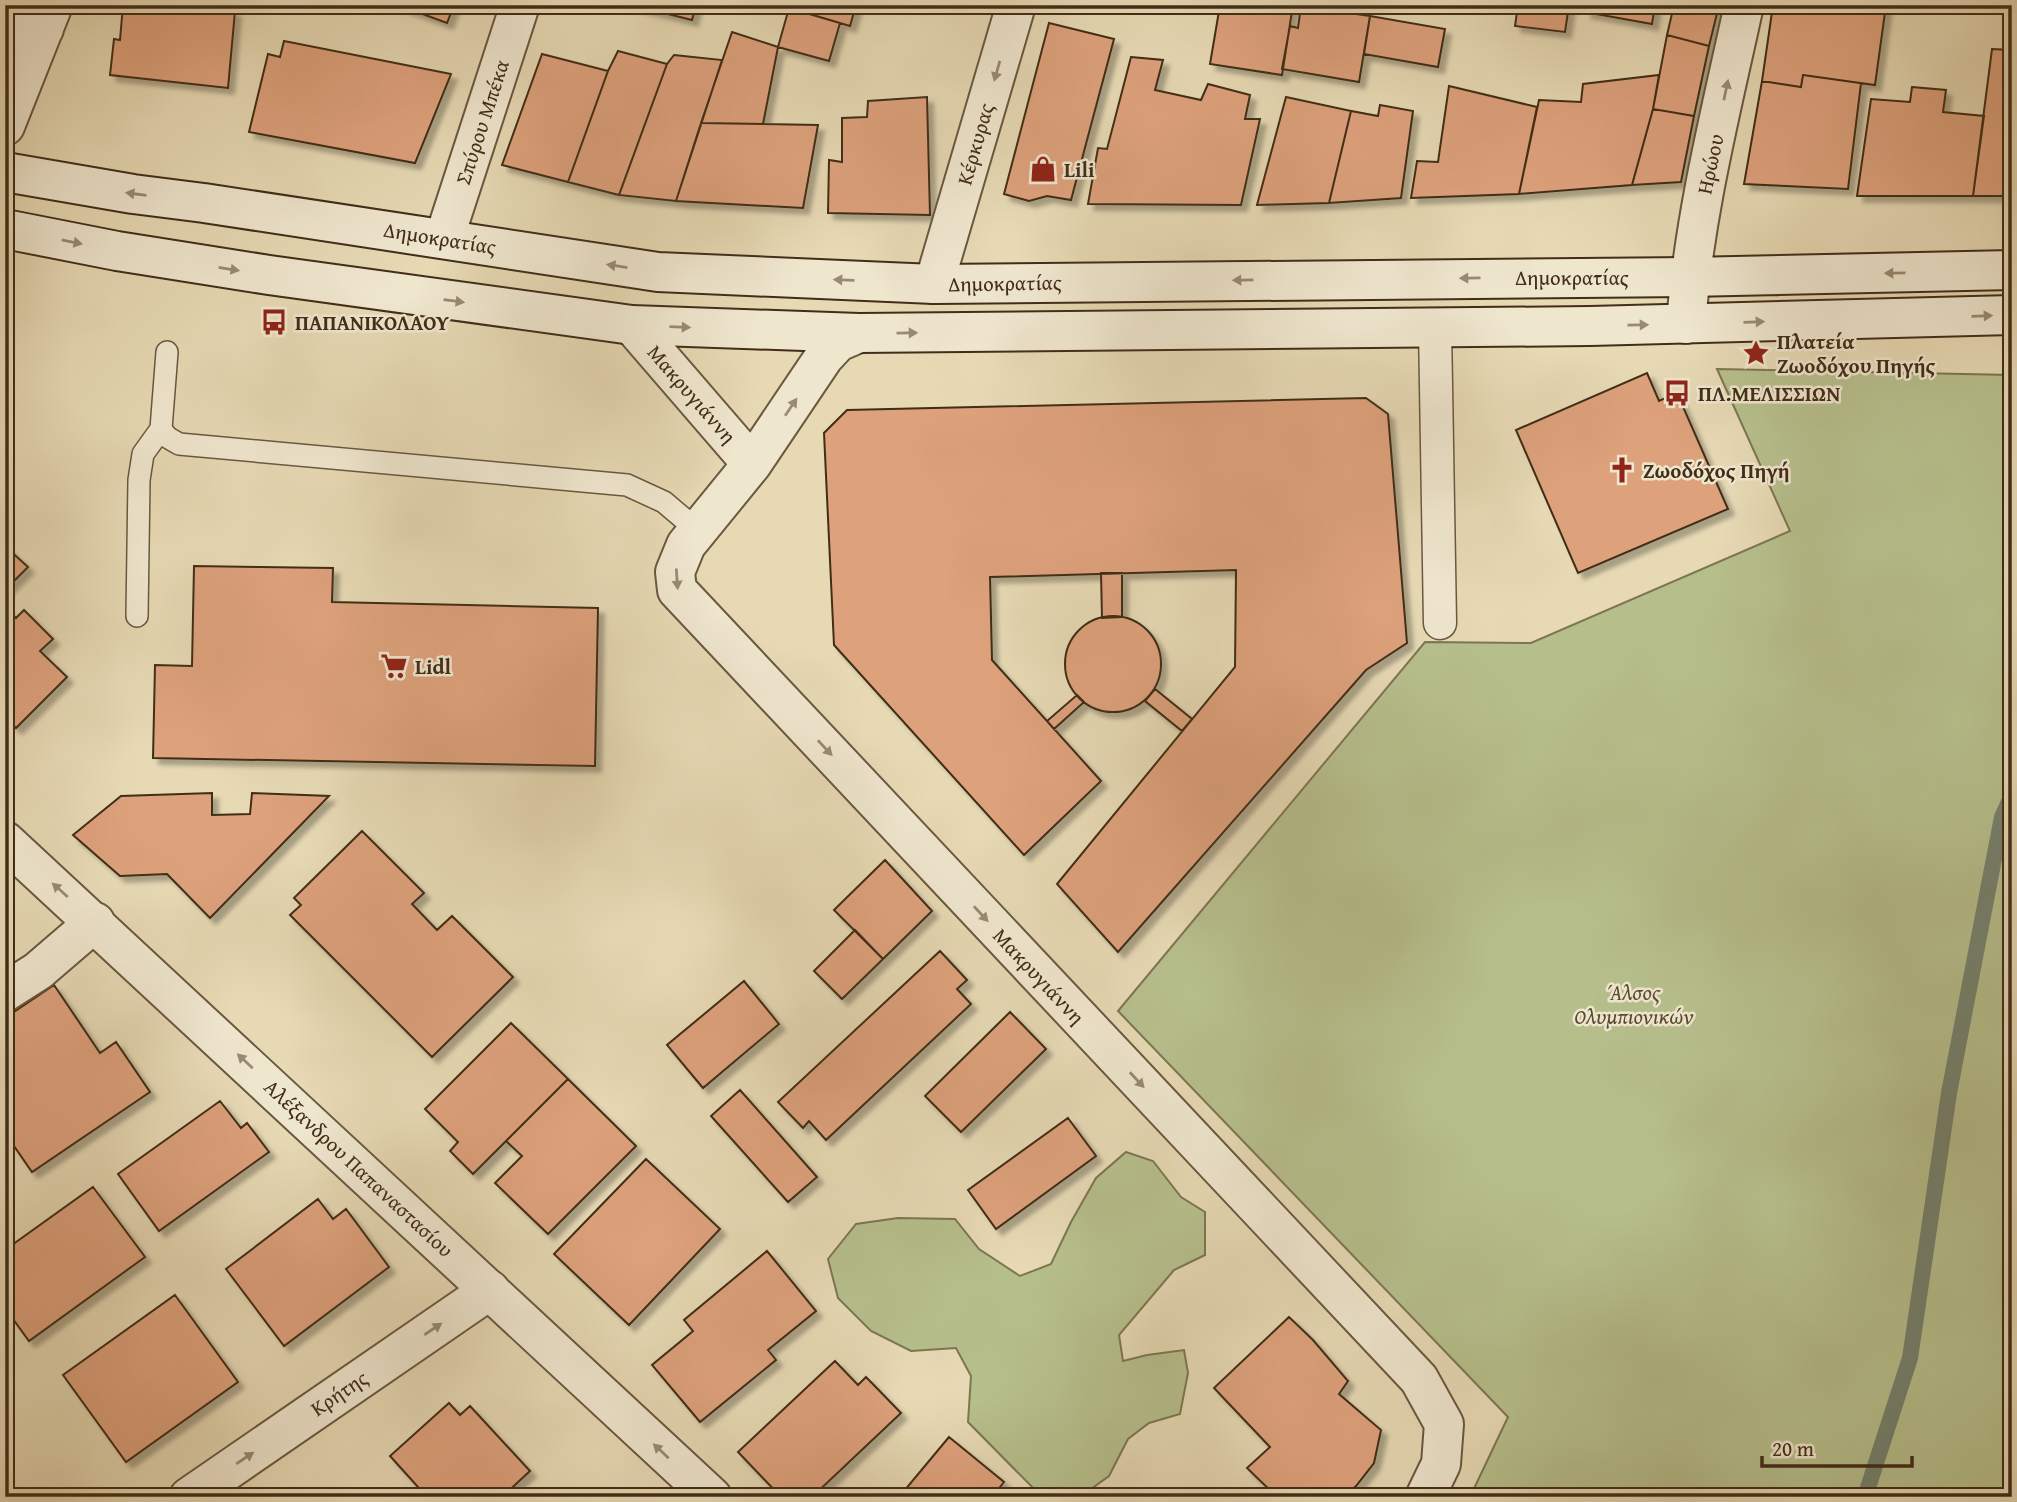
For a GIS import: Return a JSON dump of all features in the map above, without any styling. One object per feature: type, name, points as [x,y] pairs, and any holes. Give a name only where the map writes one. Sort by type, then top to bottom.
[{"type":"street","name":"Σπύρου Μπέκα","points":[[444,239],[520,5]]},
{"type":"street","name":"Κέρκυρας","points":[[934,284],[1016,5]]},
{"type":"street","name":"Ηρώου","points":[[1686,324],[1689,277],[1702,203],[1744,5]]},
{"type":"street","points":[[5,36],[48,17]]},
{"type":"street","points":[[5,126],[48,17]]},
{"type":"street","name":"Δημοκρατίας","points":[[5,172],[133,194],[658,272],[934,284],[1689,277],[2012,270]]},
{"type":"street","points":[[5,229],[117,251],[268,275],[632,325],[859,333],[1686,324],[2012,315]]},
{"type":"street","name":"Μακρυγιάννη","points":[[632,325],[752,464]]},
{"type":"street","points":[[1435,327],[1440,623]]},
{"type":"street","name":"Μακρυγιάννη","points":[[859,333],[838,342],[824,357],[752,464],[686,545],[675,572],[677,590],[1419,1379],[1444,1424],[1441,1464],[1425,1497]]},
{"type":"street","name":"Αλέξανδρου Παπαναστασίου","points":[[5,841],[712,1497]]},
{"type":"street","points":[[5,992],[38,971],[95,922]]},
{"type":"street","name":"Κρήτης","points":[[189,1497],[490,1290]]},
{"type":"lane","points":[[137,616],[139,480],[143,454],[161,429],[167,352]]},
{"type":"lane","points":[[161,429],[178,444],[626,485],[664,502],[697,530]]},
{"type":"green space","name":"Άλσος Ολυμπιονικών","points":[[1717,369],[2012,375],[2012,1497],[1470,1497],[1508,1417],[1118,1011],[1425,642],[1531,643],[1790,531]]},
{"type":"green space","points":[[1126,1152],[1153,1161],[1181,1197],[1205,1212],[1205,1255],[1174,1270],[1119,1335],[1123,1361],[1184,1350],[1188,1373],[1180,1414],[1149,1423],[1128,1439],[1109,1476],[1080,1497],[1050,1497],[1038,1493],[968,1422],[971,1376],[956,1348],[911,1351],[871,1331],[838,1298],[828,1259],[856,1224],[898,1218],[955,1219],[979,1249],[1020,1276],[1051,1264],[1096,1178]]},
{"type":"building","points":[[123,5],[181,5],[235,11],[228,88],[110,75],[114,39],[120,40]]},
{"type":"building","points":[[398,5],[454,5],[447,23]]},
{"type":"building","points":[[632,5],[696,5],[692,20]]},
{"type":"building","points":[[790,5],[856,5],[850,26],[789,8]]},
{"type":"building","points":[[1220,5],[1293,5],[1282,75],[1210,64]]},
{"type":"building","points":[[1518,5],[1569,5],[1565,32],[1515,26]]},
{"type":"building","points":[[1587,5],[1655,5],[1652,24],[1585,12]]},
{"type":"building","points":[[1674,5],[1719,5],[1709,46],[1667,35]]},
{"type":"building","points":[[1773,5],[1886,5],[1875,85],[1803,75],[1801,87],[1762,81]]},
{"type":"building","points":[[1301,6],[1370,16],[1359,82],[1282,69],[1290,26],[1298,28]]},
{"type":"building","points":[[789,8],[840,23],[829,61],[778,47]]},
{"type":"building","points":[[1370,16],[1445,29],[1438,67],[1364,54]]},
{"type":"building","points":[[1049,23],[1114,39],[1071,200],[1047,196],[1029,201],[1004,194]]},
{"type":"building","points":[[732,32],[778,47],[763,124],[701,123]]},
{"type":"building","points":[[1667,35],[1709,46],[1694,116],[1653,109]]},
{"type":"building","points":[[284,41],[451,74],[415,163],[249,132],[268,54],[280,57]]},
{"type":"building","points":[[1992,49],[2012,50],[2012,196],[1973,196]]},
{"type":"building","points":[[618,51],[667,64],[619,195],[568,182],[608,71]]},
{"type":"building","points":[[542,54],[608,71],[568,182],[502,165]]},
{"type":"building","points":[[674,55],[722,60],[676,201],[619,195],[667,64]]},
{"type":"building","points":[[1131,57],[1163,60],[1155,90],[1201,100],[1208,84],[1250,95],[1245,119],[1260,119],[1241,205],[1088,204],[1098,148],[1107,149]]},
{"type":"building","points":[[1659,75],[1653,109],[1632,185],[1519,194],[1539,100],[1581,102],[1583,84]]},
{"type":"building","points":[[1803,75],[1861,83],[1848,189],[1744,184],[1762,81],[1801,87]]},
{"type":"building","points":[[1449,86],[1537,107],[1519,194],[1411,198],[1417,161],[1438,162]]},
{"type":"building","points":[[1912,87],[1946,90],[1943,112],[1984,116],[1973,196],[1857,196],[1871,99],[1910,102]]},
{"type":"building","points":[[927,97],[930,215],[828,213],[829,160],[842,162],[842,118],[867,117],[868,101]]},
{"type":"building","points":[[1286,97],[1351,111],[1329,203],[1257,205]]},
{"type":"building","points":[[1380,105],[1413,111],[1401,198],[1329,203],[1351,111],[1378,116]]},
{"type":"building","points":[[1653,109],[1694,116],[1681,182],[1632,185]]},
{"type":"building","points":[[701,123],[818,125],[803,208],[676,201]]},
{"type":"building","name":"Ζωοδόχος Πηγή","points":[[1647,373],[1659,401],[1677,393],[1728,509],[1578,573],[1516,430]]},
{"type":"building","points":[[1366,398],[1388,414],[1407,643],[1366,670],[1118,952],[1057,884],[1235,667],[1236,570],[990,577],[992,660],[1101,781],[1024,855],[834,645],[824,433],[847,410]]},
{"type":"building","points":[[5,546],[28,567],[5,590]]},
{"type":"building","name":"Lidl","points":[[194,566],[333,568],[332,602],[598,608],[595,766],[153,758],[155,665],[192,666]]},
{"type":"building","points":[[1101,573],[1122,573],[1122,617],[1102,618]]},
{"type":"building","points":[[5,608],[16,618],[24,610],[53,639],[40,651],[67,677],[16,728],[5,718]]},
{"type":"building","points":[[1113,616],[1131,620],[1147,630],[1157,646],[1161,664],[1157,682],[1147,698],[1131,708],[1113,712],[1095,708],[1079,698],[1069,682],[1065,664],[1069,646],[1079,630],[1095,620]]},
{"type":"building","points":[[1155,689],[1192,719],[1182,731],[1145,701]]},
{"type":"building","points":[[1077,695],[1084,702],[1054,729],[1047,721]]},
{"type":"building","points":[[212,793],[212,815],[250,814],[252,793],[329,796],[210,918],[167,874],[120,876],[73,835],[121,796]]},
{"type":"building","points":[[362,831],[424,893],[412,904],[437,930],[452,916],[513,977],[432,1057],[290,915],[301,905],[294,898]]},
{"type":"building","points":[[885,860],[932,911],[883,959],[834,910]]},
{"type":"building","points":[[855,930],[883,959],[842,999],[814,971]]},
{"type":"building","points":[[940,951],[967,980],[957,989],[971,1004],[826,1140],[809,1121],[803,1128],[778,1102]]},
{"type":"building","points":[[744,981],[779,1024],[703,1088],[667,1045]]},
{"type":"building","points":[[54,985],[100,1053],[116,1042],[150,1092],[32,1172],[5,1133],[5,1124],[14,1118],[5,1105],[5,1018]]},
{"type":"building","points":[[1010,1012],[1046,1049],[961,1132],[925,1096]]},
{"type":"building","points":[[511,1023],[568,1079],[473,1174],[450,1151],[458,1142],[425,1109]]},
{"type":"building","points":[[568,1079],[636,1146],[548,1234],[495,1183],[522,1156],[506,1141]]},
{"type":"building","points":[[740,1090],[817,1177],[788,1202],[711,1116]]},
{"type":"building","points":[[220,1101],[241,1128],[247,1123],[269,1152],[159,1231],[118,1174]]},
{"type":"building","points":[[1068,1118],[1096,1156],[996,1229],[968,1190]]},
{"type":"building","points":[[646,1159],[720,1229],[629,1325],[554,1254]]},
{"type":"building","points":[[93,1187],[145,1257],[29,1341],[5,1308],[5,1250]]},
{"type":"building","points":[[318,1199],[333,1219],[346,1209],[389,1267],[284,1346],[226,1269]]},
{"type":"building","points":[[767,1251],[816,1311],[768,1350],[776,1360],[700,1422],[652,1365],[693,1331],[684,1320]]},
{"type":"building","points":[[175,1295],[238,1382],[126,1462],[63,1375]]},
{"type":"building","points":[[1289,1317],[1348,1381],[1339,1394],[1381,1430],[1374,1463],[1344,1497],[1277,1497],[1247,1468],[1270,1447],[1214,1388]]},
{"type":"building","points":[[835,1361],[858,1385],[866,1377],[901,1413],[812,1497],[781,1497],[738,1452]]},
{"type":"building","points":[[449,1403],[460,1415],[470,1406],[530,1471],[502,1497],[427,1497],[390,1456]]},
{"type":"building","points":[[949,1437],[1004,1482],[992,1497],[899,1497]]},
{"type":"waterway","points":[[1865,1497],[1910,1358],[1949,1093],[2002,817],[2012,795]]},
{"type":"place","name":"Lili","points":[[1043,169]]},
{"type":"place","name":"ΠΑΠΑΝΙΚΟΛΑΟΥ","points":[[274,322]]},
{"type":"place","name":"Πλατεία Ζωοδόχου Πηγής","points":[[1756,353]]},
{"type":"place","name":"ΠΛ.ΜΕΛΙΣΣΙΩΝ","points":[[1677,393]]},
{"type":"place","name":"Ζωοδόχος Πηγή","points":[[1622,470]]},
{"type":"place","name":"Lidl","points":[[394,666]]}]
